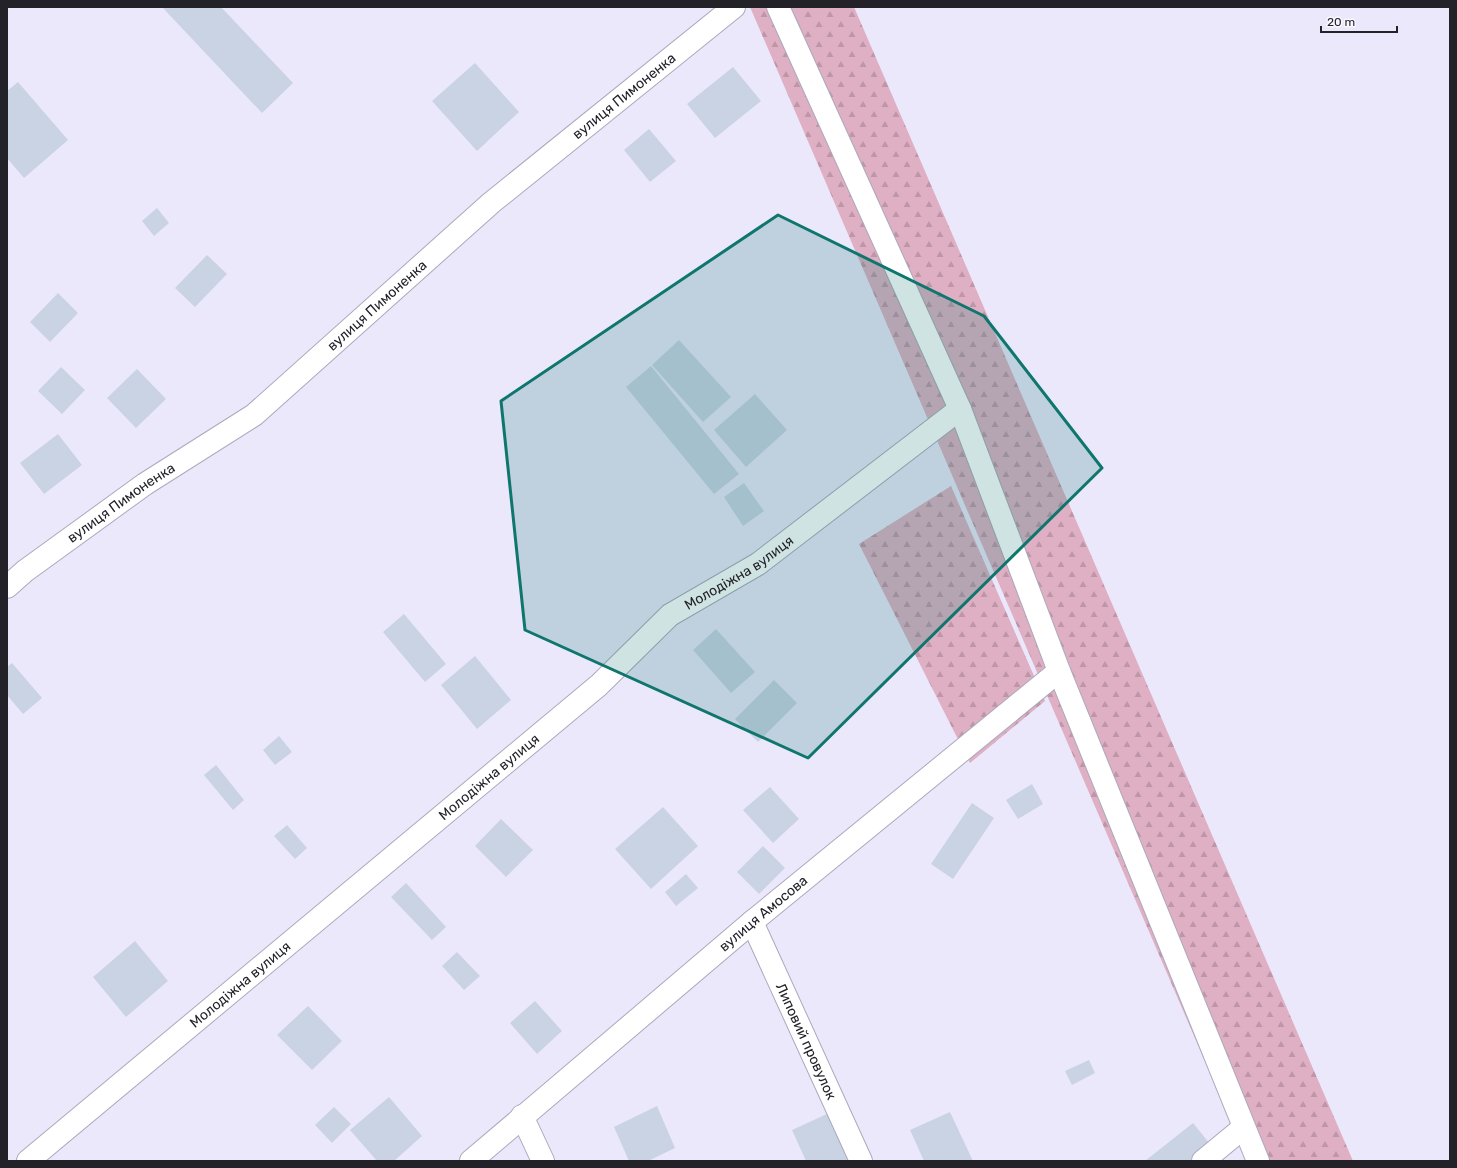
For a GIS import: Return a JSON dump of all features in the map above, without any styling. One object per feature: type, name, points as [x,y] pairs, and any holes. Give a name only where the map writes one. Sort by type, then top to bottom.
[{"type":"street","name":"вулиця Пимоненка","points":[[7,588],[25,571],[145,484],[254,415],[491,203],[734,7]]},
{"type":"street","points":[[778,7],[960,409],[1059,671],[1258,1161]]},
{"type":"street","name":"Молодіжна вулиця","points":[[28,1161],[599,685],[670,616],[758,564],[960,409]]},
{"type":"street","name":"вулиця Амосова","points":[[471,1161],[522,1116],[752,922],[1059,671]]},
{"type":"street","name":"Липовий провулок","points":[[752,922],[861,1161]]},
{"type":"street","points":[[522,1116],[543,1161]]},
{"type":"street","points":[[1204,1161],[1244,1128]]},
{"type":"highlighted area","points":[[778,215],[984,316],[1102,468],[808,758],[525,630],[501,401]]},
{"type":"green space","points":[[750,7],[854,7],[1353,1161],[1248,1161]]},
{"type":"green space","points":[[951,486],[1045,701],[970,763],[859,544]]},
{"type":"building","points":[[162,7],[221,7],[293,83],[262,113]]},
{"type":"building","points":[[475,63],[519,112],[477,151],[432,101]]},
{"type":"building","points":[[733,67],[761,101],[715,138],[687,104]]},
{"type":"building","points":[[18,82],[68,140],[24,178],[7,158],[7,91]]},
{"type":"building","points":[[649,129],[676,161],[650,182],[624,150]]},
{"type":"building","points":[[157,208],[169,223],[154,236],[142,221]]},
{"type":"building","points":[[207,255],[227,274],[195,307],[175,288]]},
{"type":"building","points":[[58,293],[78,313],[50,342],[30,322]]},
{"type":"building","points":[[679,340],[731,397],[703,422],[652,365]]},
{"type":"building","points":[[651,366],[739,474],[714,494],[626,387]]},
{"type":"building","points":[[61,367],[85,390],[62,414],[38,391]]},
{"type":"building","points":[[137,369],[166,399],[136,428],[107,398]]},
{"type":"building","points":[[755,394],[787,430],[746,467],[714,430]]},
{"type":"building","points":[[58,434],[82,465],[44,494],[20,463]]},
{"type":"building","points":[[744,483],[764,511],[743,526],[724,497]]},
{"type":"building","points":[[404,614],[446,664],[425,682],[383,632]]},
{"type":"building","points":[[716,629],[755,672],[731,693],[693,650]]},
{"type":"building","points":[[475,656],[511,700],[477,729],[441,685]]},
{"type":"building","points":[[12,663],[42,698],[23,714],[7,695],[7,667]]},
{"type":"building","points":[[774,680],[797,703],[758,742],[735,719]]},
{"type":"building","points":[[279,736],[292,752],[275,765],[263,750]]},
{"type":"building","points":[[216,765],[244,800],[233,810],[204,775]]},
{"type":"building","points":[[1032,784],[1043,804],[1018,819],[1006,800]]},
{"type":"building","points":[[770,787],[799,819],[773,843],[743,810]]},
{"type":"building","points":[[972,803],[994,818],[953,879],[931,864]]},
{"type":"building","points":[[663,807],[698,846],[651,889],[615,849]]},
{"type":"building","points":[[501,819],[533,850],[506,877],[475,846]]},
{"type":"building","points":[[287,825],[307,848],[295,859],[274,836]]},
{"type":"building","points":[[763,846],[785,868],[759,894],[737,872]]},
{"type":"building","points":[[686,874],[698,888],[676,906],[665,892]]},
{"type":"building","points":[[406,883],[446,927],[432,940],[391,897]]},
{"type":"building","points":[[135,941],[168,981],[126,1017],[93,977]]},
{"type":"building","points":[[457,952],[480,976],[464,990],[442,966]]},
{"type":"building","points":[[535,1001],[562,1031],[537,1054],[510,1023]]},
{"type":"building","points":[[308,1006],[342,1041],[312,1070],[277,1035]]},
{"type":"building","points":[[1089,1060],[1095,1073],[1072,1085],[1065,1071]]},
{"type":"building","points":[[389,1097],[422,1136],[394,1161],[377,1161],[350,1130]]},
{"type":"building","points":[[657,1106],[675,1148],[648,1161],[629,1161],[614,1127]]},
{"type":"building","points":[[334,1107],[351,1124],[332,1143],[315,1125]]},
{"type":"building","points":[[950,1112],[973,1161],[924,1161],[910,1130]]},
{"type":"building","points":[[829,1113],[851,1161],[806,1161],[792,1130]]},
{"type":"building","points":[[1193,1123],[1210,1144],[1189,1161],[1145,1161]]}]
